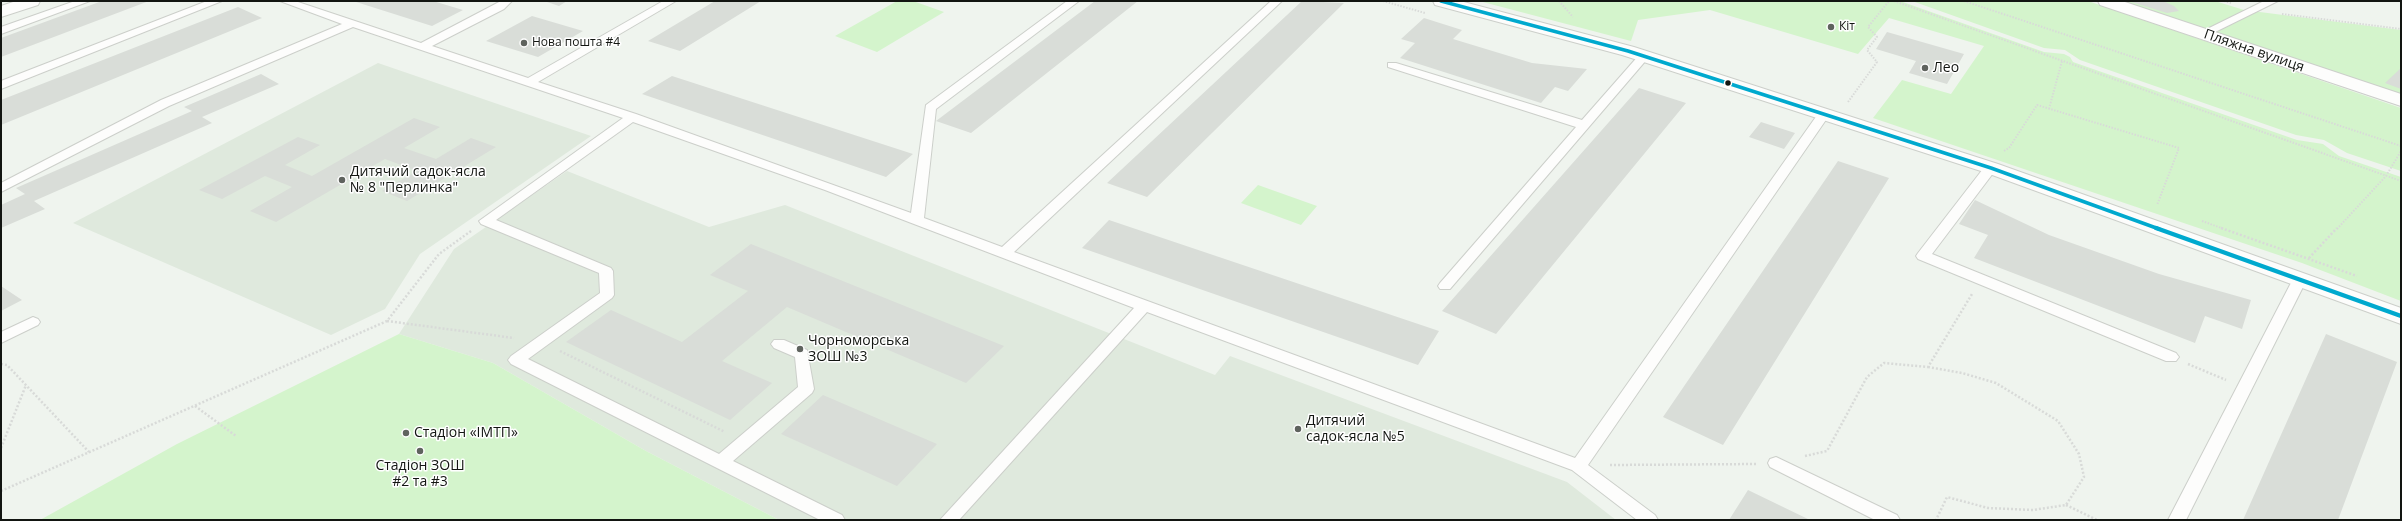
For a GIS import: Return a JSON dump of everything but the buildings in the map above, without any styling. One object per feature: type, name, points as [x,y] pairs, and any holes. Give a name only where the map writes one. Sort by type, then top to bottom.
[{"type":"street","points":[[1,12],[32,1]]},
{"type":"street","name":"Пляжна вулиця","points":[[2106,1],[2401,100]]},
{"type":"street","points":[[1434,7],[1644,56],[1991,168],[2401,316]]},
{"type":"lane","points":[[1,31],[84,1]]},
{"type":"lane","points":[[1,85],[217,1]]},
{"type":"lane","points":[[285,1],[632,117],[917,220],[1144,306],[1578,466],[1649,520]]},
{"type":"lane","points":[[422,47],[500,7],[507,1]]},
{"type":"lane","points":[[528,83],[671,1]]},
{"type":"lane","points":[[917,220],[930,108],[1074,1]]},
{"type":"lane","points":[[1004,253],[1277,1]]},
{"type":"lane","points":[[2203,34],[2273,1]]},
{"type":"lane","points":[[1,188],[165,102],[352,24]]},
{"type":"lane","points":[[1445,286],[1644,56]]},
{"type":"lane","points":[[1392,65],[1584,125]]},
{"type":"lane","points":[[1578,466],[1824,114]]},
{"type":"lane","points":[[486,221],[632,117]]},
{"type":"lane","points":[[1991,168],[1923,256],[2171,357]]},
{"type":"lane","points":[[486,221],[606,271],[608,295],[516,360],[836,520]]},
{"type":"lane","points":[[2177,520],[2300,279]]},
{"type":"lane","points":[[949,520],[1144,306]]},
{"type":"lane","points":[[1,338],[33,322]]},
{"type":"lane","points":[[720,463],[806,389],[802,354],[779,344]]},
{"type":"lane","points":[[1776,463],[1891,520]]},
{"type":"path","points":[[1383,1],[1434,7]]},
{"type":"path","points":[[1559,1],[1575,19]]},
{"type":"path","points":[[1848,103],[1877,62],[1867,50],[1876,37],[1868,27],[1889,1]]},
{"type":"path","points":[[1894,1],[2401,181]]},
{"type":"path","points":[[1964,1],[2401,146]]},
{"type":"path","points":[[2224,1],[2254,10],[2401,29]]},
{"type":"path","points":[[2049,109],[2062,61]]},
{"type":"path","points":[[2004,152],[2009,148],[2037,105],[2179,148],[2157,205]]},
{"type":"path","points":[[2300,279],[2309,258],[2386,176],[2401,151]]},
{"type":"path","points":[[1,491],[387,321],[439,254],[486,221]]},
{"type":"path","points":[[1928,366],[1981,280]]},
{"type":"path","points":[[2171,357],[2244,388]]},
{"type":"path","points":[[1578,466],[1776,463],[1827,451],[1867,377],[1884,363],[1928,366],[1962,373],[1996,383],[2058,421],[2079,454],[2084,477],[2066,505]]},
{"type":"path","points":[[1,364],[7,365],[89,452]]},
{"type":"path","points":[[1,448],[26,385]]},
{"type":"path","points":[[195,406],[236,436]]},
{"type":"path","points":[[1936,520],[1948,497],[1988,508],[2033,510],[2066,505],[2097,520]]},
{"type":"shaded area","name":"Дитячий садок-ясла № 8 \"Перлинка\"","points":[[378,63],[591,136],[420,254],[385,309],[331,335],[73,223]]},
{"type":"shaded area","name":"Чорноморська ЗОШ №3","points":[[567,171],[709,227],[785,205],[1215,375],[1230,356],[1567,482],[1616,520],[779,520],[646,451],[493,363],[399,334],[454,249]]},
{"type":"green space","points":[[897,1],[913,1],[944,12],[877,52],[835,36]]},
{"type":"green space","points":[[1479,1],[1900,1],[2044,52],[2064,54],[2070,57],[2073,62],[2297,140],[2323,144],[2339,156],[2401,177],[2401,301],[2302,263],[1873,118],[1902,80],[1951,94],[1984,46],[1889,18],[1858,54],[1710,10],[1638,20],[1631,41]]},
{"type":"green space","points":[[1912,1],[2088,1],[2401,108],[2401,171],[2347,153],[2324,140],[2296,135],[2080,60],[2065,50],[2044,48]]},
{"type":"green space","points":[[2114,1],[2215,1],[2244,10],[2401,30],[2401,98]]},
{"type":"green space","points":[[1258,185],[1317,206],[1301,225],[1241,203]]},
{"type":"green space","name":"Стадіон «ІМТП»","points":[[399,334],[493,363],[646,451],[779,520],[40,520],[177,444]]},
{"type":"transit line","points":[[1441,1],[1628,51],[1991,168],[2401,316]]},
{"type":"place","name":"Кіт","points":[[1831,27]]},
{"type":"place","name":"Нова пошта #4","points":[[524,43]]},
{"type":"place","name":"Лео","points":[[1925,68]]},
{"type":"place","name":"Дитячий садок-ясла № 8 \"Перлинка\"","points":[[342,180]]},
{"type":"place","name":"Чорноморська ЗОШ №3","points":[[800,349]]},
{"type":"place","name":"Дитячий садок-ясла №5","points":[[1298,429]]},
{"type":"place","name":"Стадіон «ІМТП»","points":[[406,433]]},
{"type":"place","name":"Стадіон ЗОШ #2 та #3","points":[[420,451]]}]
